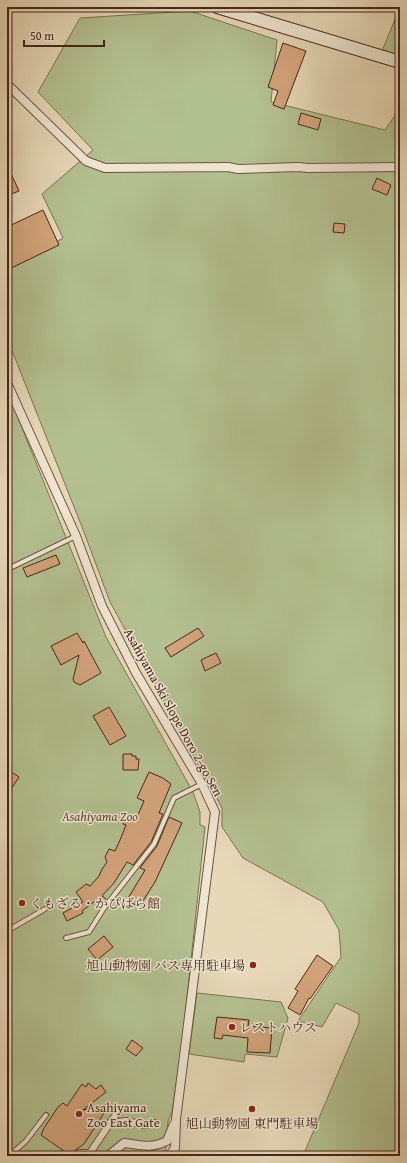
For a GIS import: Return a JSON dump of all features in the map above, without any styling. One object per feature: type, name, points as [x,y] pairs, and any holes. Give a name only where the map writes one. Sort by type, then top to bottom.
[{"type":"main road","points":[[217,7],[400,62]]},
{"type":"street","points":[[7,84],[86,160],[105,168],[400,167]]},
{"type":"street","name":"Asahiyama Ski Slope Doro 2-go Sen","points":[[7,383],[76,536],[102,606],[136,673],[202,784],[215,812],[176,1119]]},
{"type":"street","points":[[79,1153],[90,1155],[119,1110]]},
{"type":"street","points":[[108,1156],[124,1143],[151,1147],[167,1141],[176,1119]]},
{"type":"street","points":[[169,1156],[175,1148],[176,1119]]},
{"type":"street","points":[[110,1123],[126,1121],[145,1125],[155,1123]]},
{"type":"lane","points":[[10,568],[76,536]]},
{"type":"lane","points":[[66,938],[89,932],[104,908],[154,844],[174,798],[202,784]]},
{"type":"lane","points":[[7,931],[44,909]]},
{"type":"lane","points":[[9,1156],[26,1141],[46,1115]]},
{"type":"green space","points":[[400,7],[400,62],[380,56]]},
{"type":"green space","points":[[190,11],[277,40],[271,102],[385,130],[400,108],[400,1156],[303,1156],[359,1023],[359,1014],[336,1003],[322,1027],[298,1021],[341,957],[339,930],[323,902],[243,858],[222,827],[222,808],[110,602],[84,532],[7,338],[7,271],[63,238],[42,194],[93,150],[38,92],[80,18]]},
{"type":"green space","name":"Asahiyama Zoo","points":[[8,393],[106,637],[193,792],[200,812],[200,825],[205,827],[182,1045],[172,1112],[168,1121],[165,1156],[7,1156]]},
{"type":"green space","points":[[197,993],[281,1002],[288,1018],[277,1057],[245,1054],[244,1062],[189,1054]]},
{"type":"building","points":[[283,43],[306,51],[284,109],[273,105],[278,91],[268,87]]},
{"type":"building","points":[[301,113],[321,119],[318,130],[298,124]]},
{"type":"building","points":[[7,165],[19,191],[7,196]]},
{"type":"building","points":[[377,178],[391,185],[387,195],[372,189]]},
{"type":"building","points":[[43,210],[59,245],[7,270],[7,227]]},
{"type":"building","points":[[334,223],[345,224],[344,233],[333,232]]},
{"type":"building","points":[[56,555],[60,564],[27,577],[23,568]]},
{"type":"building","points":[[198,628],[204,636],[171,657],[165,648]]},
{"type":"building","points":[[77,633],[83,643],[84,641],[101,673],[80,685],[74,682],[73,679],[79,655],[61,665],[51,646]]},
{"type":"building","points":[[216,653],[221,663],[205,671],[201,660]]},
{"type":"building","points":[[109,707],[126,736],[110,745],[93,716]]},
{"type":"building","points":[[123,754],[132,754],[132,756],[136,756],[136,759],[139,759],[138,770],[123,770]]},
{"type":"building","points":[[7,769],[19,777],[7,795]]},
{"type":"building","points":[[149,772],[163,778],[171,784],[159,813],[163,814],[151,842],[133,865],[127,862],[114,883],[102,896],[106,899],[99,905],[95,901],[82,911],[83,913],[67,921],[63,913],[83,902],[76,892],[86,884],[90,886],[99,876],[107,862],[105,857],[109,849],[115,851],[126,825],[123,824],[128,814],[137,817],[144,801],[137,798]]},
{"type":"building","points":[[169,817],[182,823],[155,882],[139,907],[127,900],[145,870],[140,868],[157,846]]},
{"type":"building","points":[[104,936],[113,947],[97,960],[88,949]]},
{"type":"building","points":[[317,955],[333,966],[310,999],[309,998],[300,1015],[288,1008],[298,991],[295,989]]},
{"type":"building","points":[[217,1017],[249,1020],[248,1026],[272,1028],[270,1053],[247,1052],[248,1038],[223,1035],[222,1039],[214,1038]]},
{"type":"building","points":[[132,1040],[143,1048],[136,1056],[126,1049]]},
{"type":"building","name":"Asahiyama Zoo East Gate","points":[[88,1083],[96,1089],[101,1085],[106,1092],[83,1110],[110,1104],[84,1144],[74,1151],[71,1156],[41,1135],[58,1107],[63,1103],[67,1106],[82,1084],[86,1087]]},
{"type":"place","name":"くもざる・かぴばら館","points":[[22,903]]},
{"type":"place","name":"旭山動物園 バス専用駐車場","points":[[253,965]]},
{"type":"place","name":"レストハウス","points":[[232,1027]]},
{"type":"place","name":"旭山動物園 東門駐車場","points":[[252,1109]]},
{"type":"place","name":"Asahiyama Zoo East Gate","points":[[79,1114]]}]
